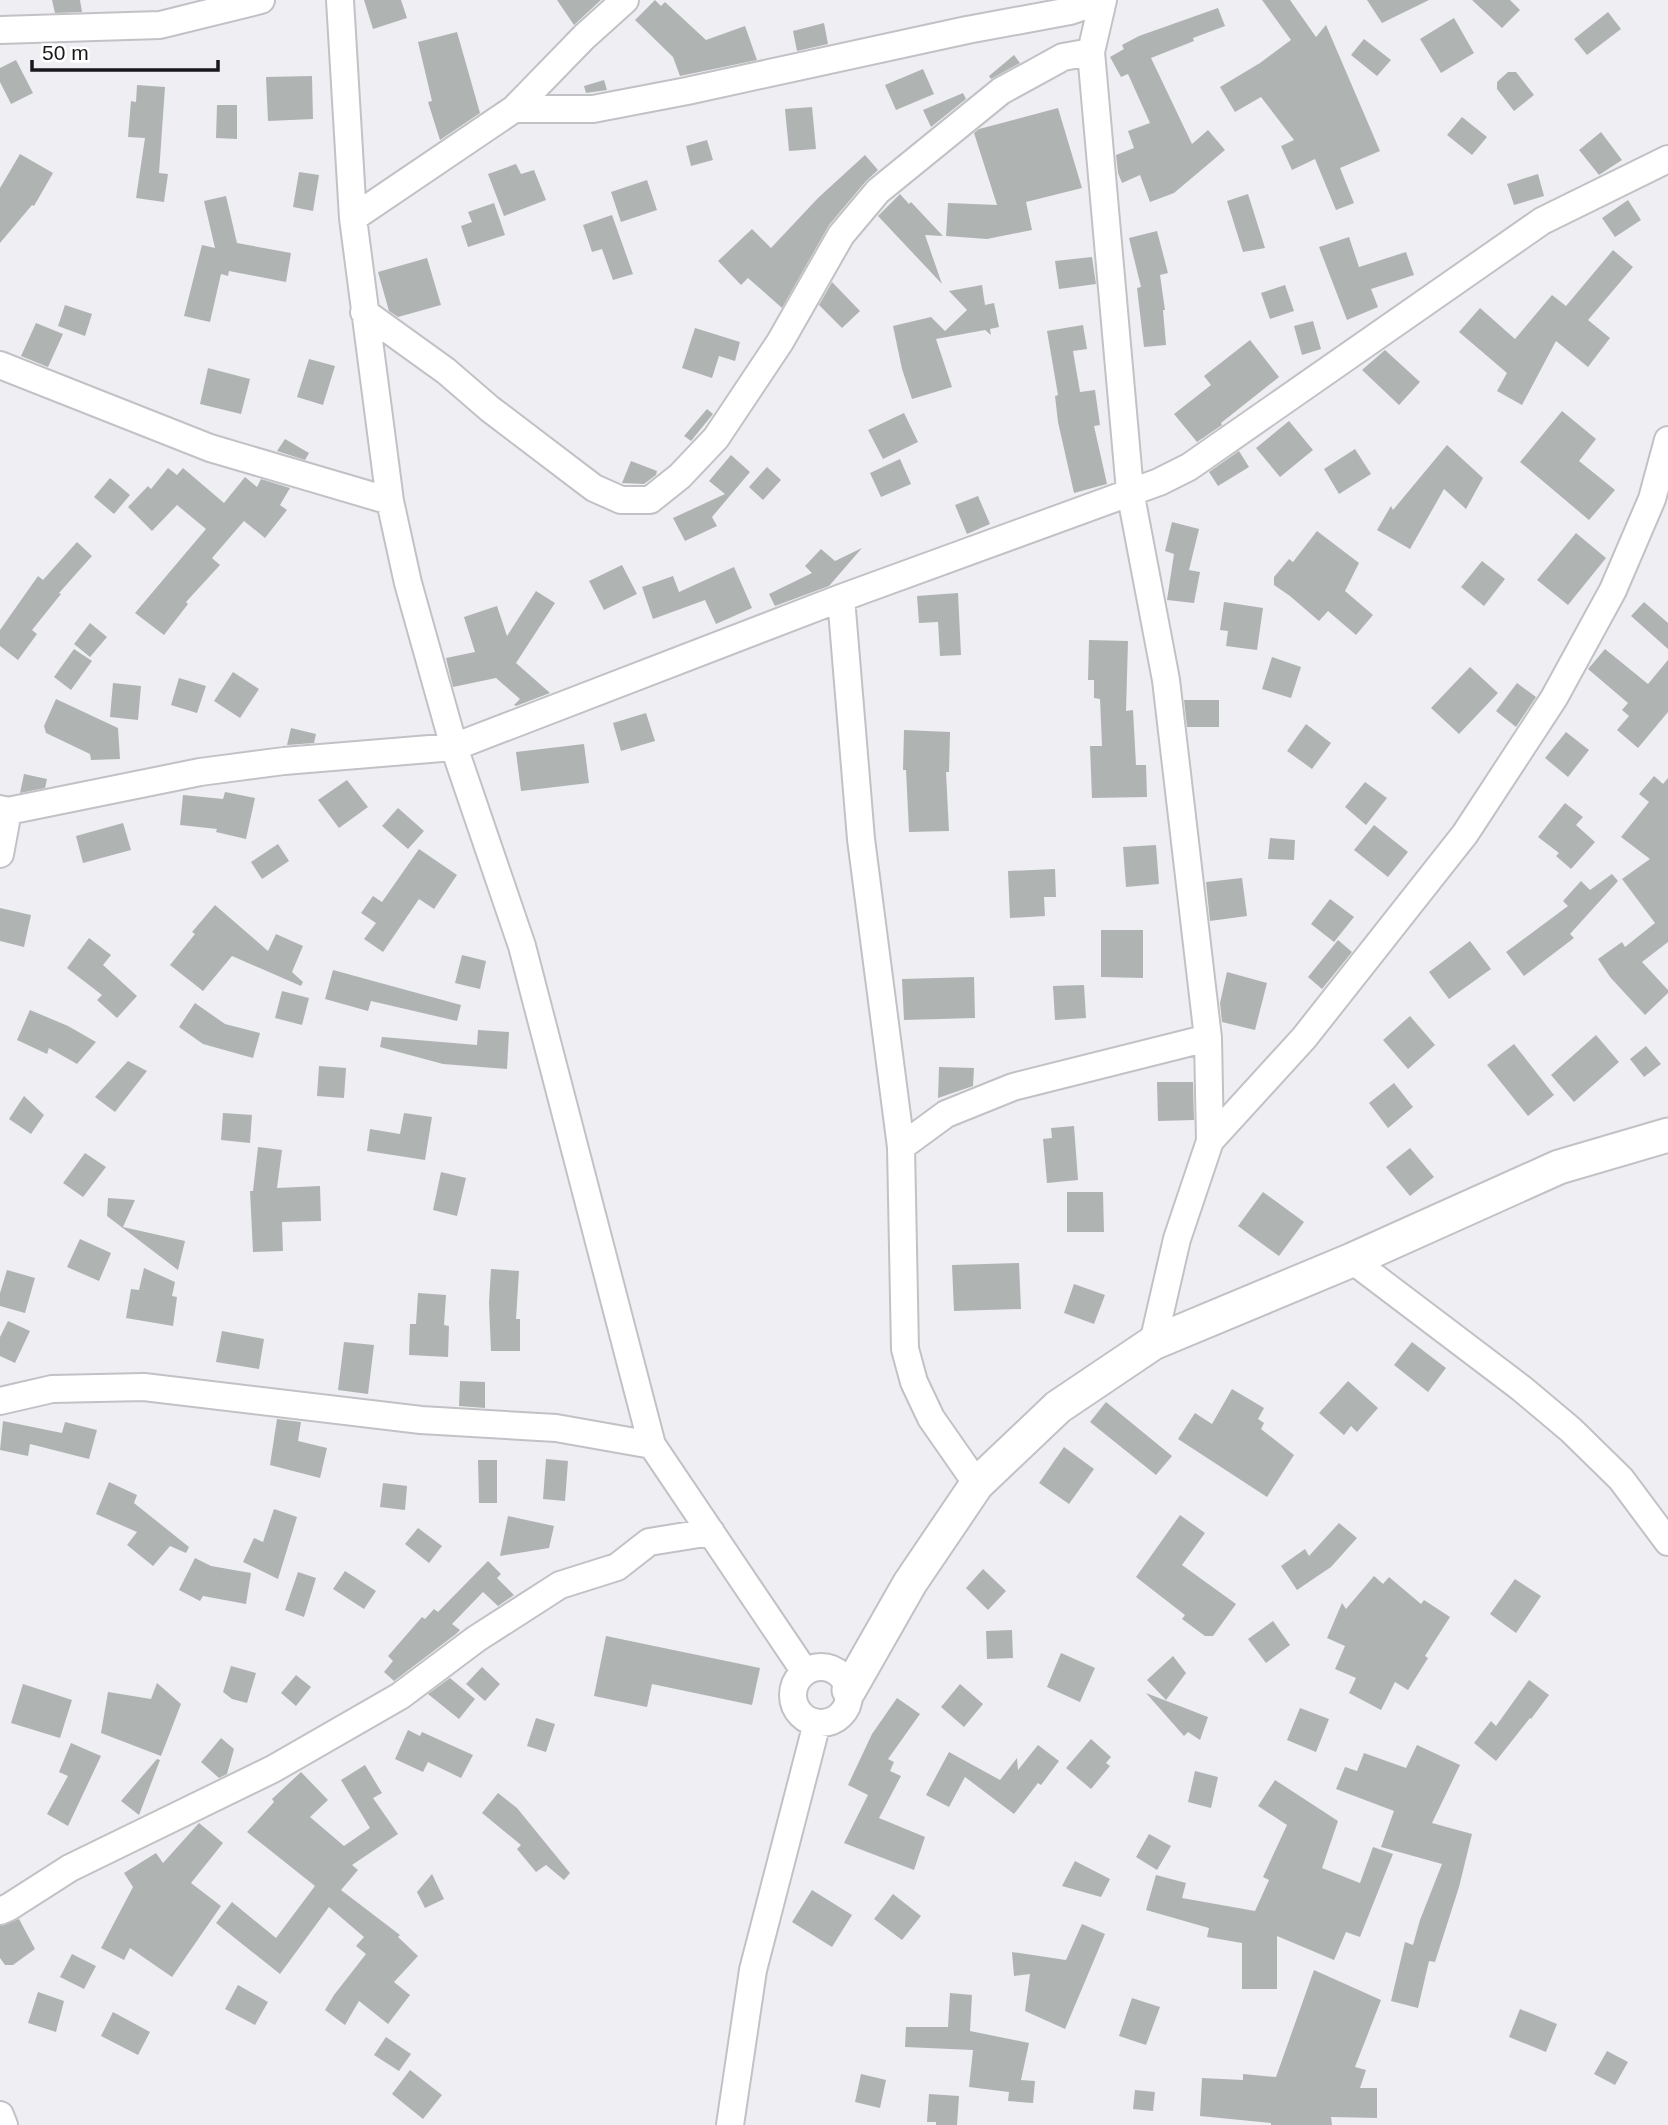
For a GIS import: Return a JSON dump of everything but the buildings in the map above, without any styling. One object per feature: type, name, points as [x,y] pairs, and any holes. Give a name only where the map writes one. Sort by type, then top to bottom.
[{"type":"street","points":[[0,30],[160,25],[261,0]]},
{"type":"street","points":[[340,0],[353,218],[390,501],[408,583],[454,747],[522,946],[652,1445],[805,1672]]},
{"type":"street","points":[[353,218],[514,109],[584,37],[625,0]]},
{"type":"street","points":[[514,109],[606,107],[967,30],[1070,11],[1102,0]]},
{"type":"street","points":[[1102,0],[1091,52],[1130,491],[1166,680],[1208,1038],[1210,1141],[1177,1239],[1153,1343]]},
{"type":"street","points":[[364,312],[446,371],[490,409],[594,488],[621,500],[650,500],[680,475],[716,438],[780,342],[841,235],[878,191],[1001,91],[1063,57],[1091,52]]},
{"type":"street","points":[[0,854],[4,810],[212,771],[284,761],[454,747],[841,598],[1159,482],[1189,467],[1542,221],[1668,159]]},
{"type":"street","points":[[0,389],[10,368],[210,448],[390,501]]},
{"type":"street","points":[[1210,1141],[1304,1038],[1465,834],[1554,698],[1613,590],[1652,499],[1668,440]]},
{"type":"street","points":[[841,598],[861,839],[901,1147],[905,1349],[914,1382],[931,1418],[977,1484]]},
{"type":"street","points":[[901,1147],[946,1114],[1013,1087],[1208,1038]]},
{"type":"street","points":[[849,1690],[910,1583],[977,1484],[1058,1407],[1153,1343],[1352,1260],[1559,1167],[1668,1135]]},
{"type":"street","points":[[1352,1260],[1521,1388],[1571,1430],[1620,1479],[1668,1542]]},
{"type":"street","points":[[0,1401],[52,1389],[144,1387],[421,1420],[556,1427],[652,1445]]},
{"type":"street","points":[[0,1911],[9,1908],[70,1868],[273,1769],[400,1696],[476,1639],[560,1585],[617,1567],[649,1542],[711,1532]]},
{"type":"street","points":[[815,1668],[836,1672],[844,1679],[849,1690],[845,1711],[828,1723],[806,1719],[798,1712],[794,1702],[797,1680],[805,1672],[815,1668]]},
{"type":"street","points":[[730,2125],[753,1970],[817,1723]]},
{"type":"street","points":[[0,2115],[4,2125]]}]
